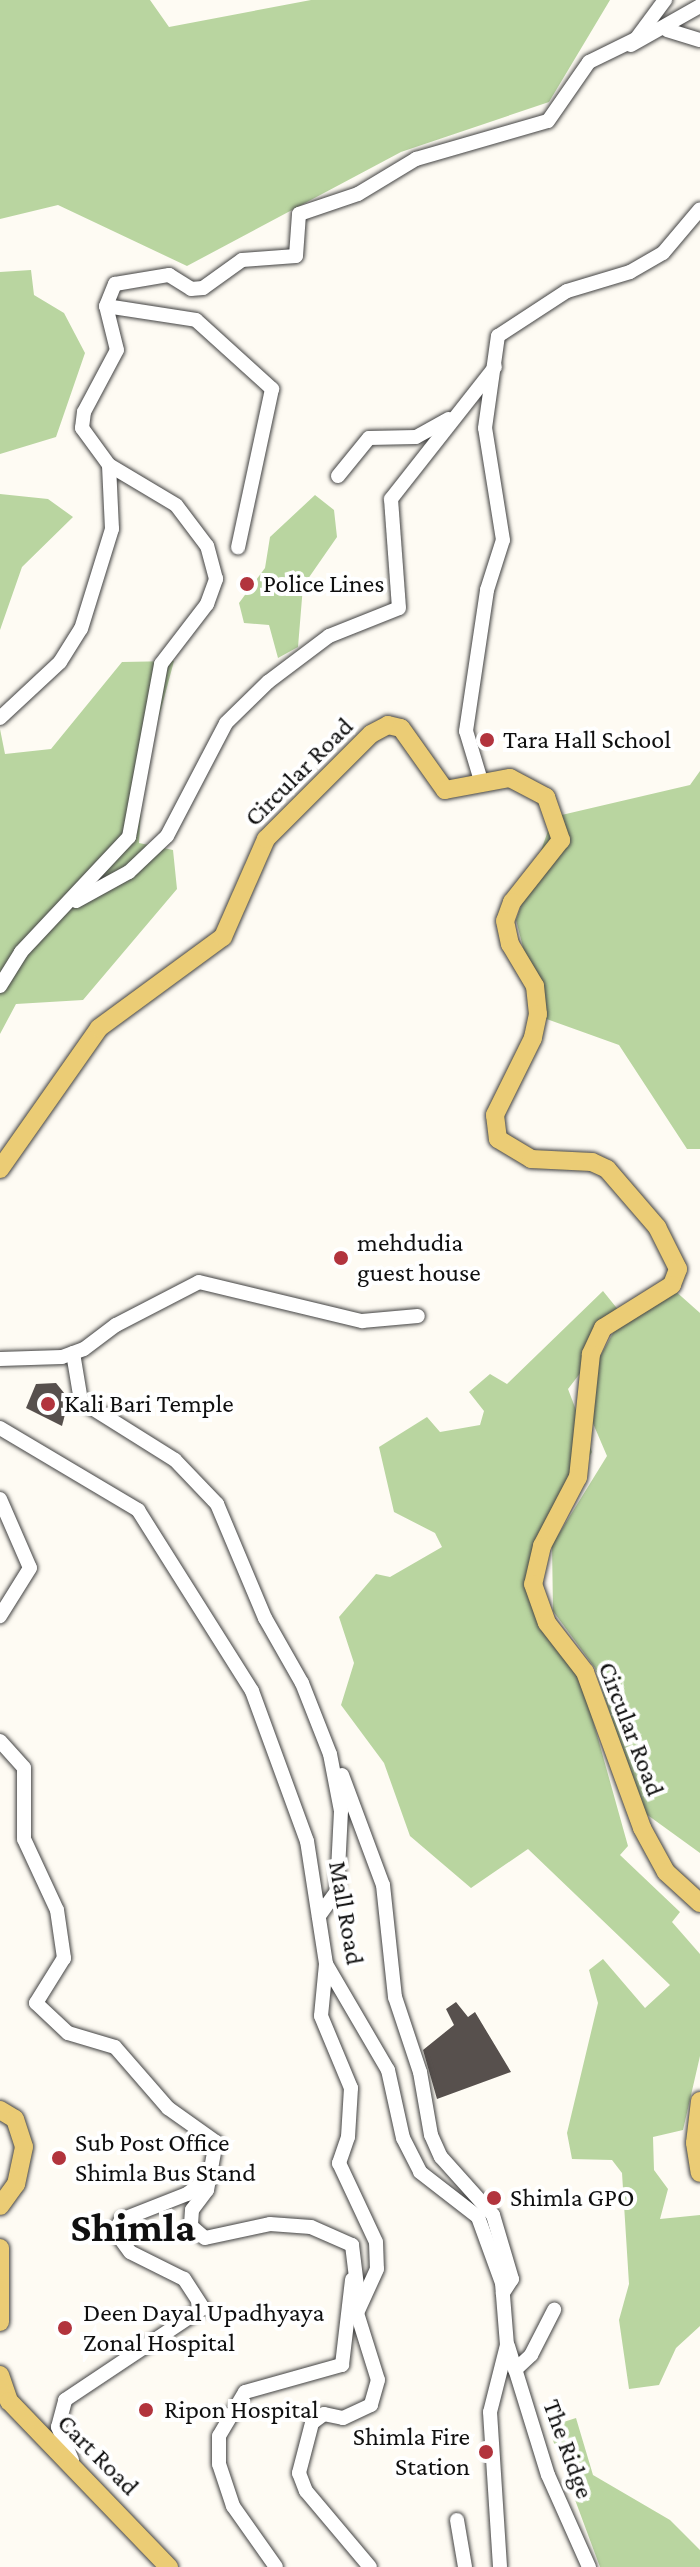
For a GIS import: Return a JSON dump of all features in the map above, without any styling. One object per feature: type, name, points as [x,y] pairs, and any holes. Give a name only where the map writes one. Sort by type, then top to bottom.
[{"type":"main road","name":"Circular Road","points":[[0,1169],[99,1028],[223,937],[266,839],[371,734],[388,725],[401,728],[413,738],[439,787],[454,791],[510,778],[538,790],[561,835],[558,847],[507,911],[505,933],[535,986],[538,1014],[533,1038],[495,1115],[498,1139],[531,1159],[592,1162],[607,1169],[657,1227],[678,1269],[672,1285],[613,1318],[597,1341],[583,1393],[586,1435],[578,1477],[542,1546],[533,1584],[547,1623],[585,1672],[642,1828],[666,1872],[700,1903]]},
{"type":"main road","points":[[700,2101],[695,2143],[700,2173]]},
{"type":"main road","points":[[0,2110],[15,2119],[24,2147],[16,2184],[0,2206]]},
{"type":"main road","points":[[0,2248],[0,2322]]},
{"type":"main road","name":"Cart Road","points":[[0,2375],[9,2401],[169,2567]]},
{"type":"street","points":[[0,986],[21,952],[129,837],[161,664],[207,604],[216,579],[207,546],[176,505],[109,465],[82,428],[84,412],[117,350],[106,306],[120,282],[169,275],[191,289],[203,288],[242,260],[296,256],[299,214],[358,194],[401,164],[548,121],[589,62],[636,39],[665,0]]},
{"type":"street","points":[[618,48],[667,30],[700,6]]},
{"type":"street","points":[[667,30],[700,40]]},
{"type":"street","points":[[482,784],[466,731],[487,590],[503,540],[485,447],[495,367],[505,326],[567,291],[630,272],[663,253],[700,209]]},
{"type":"street","points":[[106,306],[196,320],[272,389],[238,547]]},
{"type":"street","points":[[68,904],[103,890],[167,836],[226,723],[268,682],[329,636],[399,608],[391,499],[495,367]]},
{"type":"street","points":[[338,476],[369,438],[416,437],[455,415]]},
{"type":"street","points":[[0,718],[60,662],[81,629],[112,529],[109,465]]},
{"type":"street","points":[[0,1359],[73,1353],[199,1282],[362,1321],[418,1316]]},
{"type":"street","points":[[73,1353],[81,1401],[175,1460],[217,1504],[330,1754],[383,1885],[395,1997],[420,2072],[431,2135],[441,2157],[498,2225],[512,2279],[503,2293]]},
{"type":"street","name":"Mall Road","points":[[0,1428],[132,1504],[152,1529],[252,1691],[299,1813],[326,1964],[388,2070],[409,2152],[437,2188],[478,2217],[503,2293],[507,2345],[490,2412],[500,2567]]},
{"type":"street","points":[[0,1499],[30,1568],[0,1616]]},
{"type":"street","points":[[0,1741],[24,1768],[24,1839],[57,1910],[63,1946],[58,1976],[36,2003],[68,2033],[115,2047],[168,2108],[208,2132],[216,2142],[211,2176],[191,2226],[205,2238],[270,2224],[311,2227],[352,2245],[353,2276],[359,2302]]},
{"type":"street","points":[[319,1916],[337,1891],[341,1855],[341,1811],[330,1754]]},
{"type":"street","points":[[326,1964],[321,2016],[351,2088],[348,2137],[339,2163],[376,2242],[377,2269],[359,2302],[357,2313],[378,2380],[371,2405],[357,2413],[324,2414],[312,2423],[299,2473],[306,2491],[370,2567]]},
{"type":"street","points":[[76,2472],[58,2427],[65,2400],[203,2308],[184,2279],[130,2252],[115,2231],[121,2220],[187,2194],[211,2176]]},
{"type":"street","points":[[276,2567],[233,2506],[219,2464],[219,2436],[245,2392],[342,2365],[345,2298],[353,2276]]},
{"type":"street","points":[[515,2370],[531,2355],[554,2310]]},
{"type":"street","name":"The Ridge","points":[[507,2345],[548,2475],[589,2567]]},
{"type":"street","points":[[457,2520],[465,2567]]},
{"type":"green space","points":[[0,0],[150,0],[169,27],[311,0],[610,0],[549,102],[401,152],[187,266],[58,205],[0,219]]},
{"type":"green space","points":[[31,270],[34,295],[64,313],[85,353],[56,437],[0,454],[0,272]]},
{"type":"green space","points":[[0,494],[48,499],[73,517],[22,567],[0,630]]},
{"type":"green space","points":[[315,495],[334,510],[337,537],[303,586],[298,647],[278,658],[269,625],[244,623],[239,603],[265,568],[270,537]]},
{"type":"green space","points":[[174,661],[143,776],[139,843],[173,850],[177,889],[83,1000],[16,1004],[0,1034],[0,729],[5,754],[51,749],[122,662]]},
{"type":"green space","points":[[700,771],[700,1149],[687,1149],[619,1045],[541,1017],[516,920],[553,817],[690,785]]},
{"type":"green space","points":[[673,1289],[700,1313],[700,1853],[642,1811],[595,1668],[553,1611],[552,1545],[607,1456],[580,1393],[618,1324],[568,1389],[592,1452],[538,1546],[536,1612],[580,1674],[628,1846],[620,1855],[680,1912],[672,1922],[700,1954],[700,2056],[683,2130],[653,2137],[654,2170],[668,2189],[660,2219],[700,2215],[700,2326],[676,2348],[659,2385],[629,2389],[619,2320],[629,2284],[622,2173],[612,2160],[572,2159],[567,2133],[598,2003],[589,1970],[603,1959],[645,2008],[670,1985],[528,1849],[471,1888],[410,1836],[384,1763],[341,1705],[354,1663],[339,1617],[376,1574],[390,1577],[442,1547],[435,1533],[394,1512],[379,1447],[427,1417],[440,1432],[480,1425],[484,1411],[469,1392],[490,1374],[507,1384],[603,1291],[624,1317]]},
{"type":"green space","points":[[576,2418],[593,2475],[670,2520],[700,2550],[700,2567],[600,2567],[548,2427]]},
{"type":"building","name":"Kali Bari Temple","points":[[56,1383],[69,1399],[62,1426],[26,1408],[36,1384]]},
{"type":"building","points":[[456,2002],[468,2017],[475,2012],[511,2072],[437,2099],[423,2050],[454,2025],[446,2009]]},
{"type":"place","name":"Police Lines","points":[[247,584]]},
{"type":"place","name":"Tara Hall School","points":[[487,740]]},
{"type":"place","name":"mehdudia guest house","points":[[341,1258]]},
{"type":"place","name":"Kali Bari Temple","points":[[48,1404]]},
{"type":"place","name":"Sub Post Office Shimla Bus Stand","points":[[59,2158]]},
{"type":"place","name":"Shimla GPO","points":[[494,2198]]},
{"type":"place","name":"Deen Dayal Upadhyaya Zonal Hospital","points":[[65,2328]]},
{"type":"place","name":"Ripon Hospital","points":[[146,2410]]},
{"type":"place","name":"Shimla Fire Station","points":[[486,2452]]},
{"type":"district","name":"Shimla","points":[[133,2227]]}]
